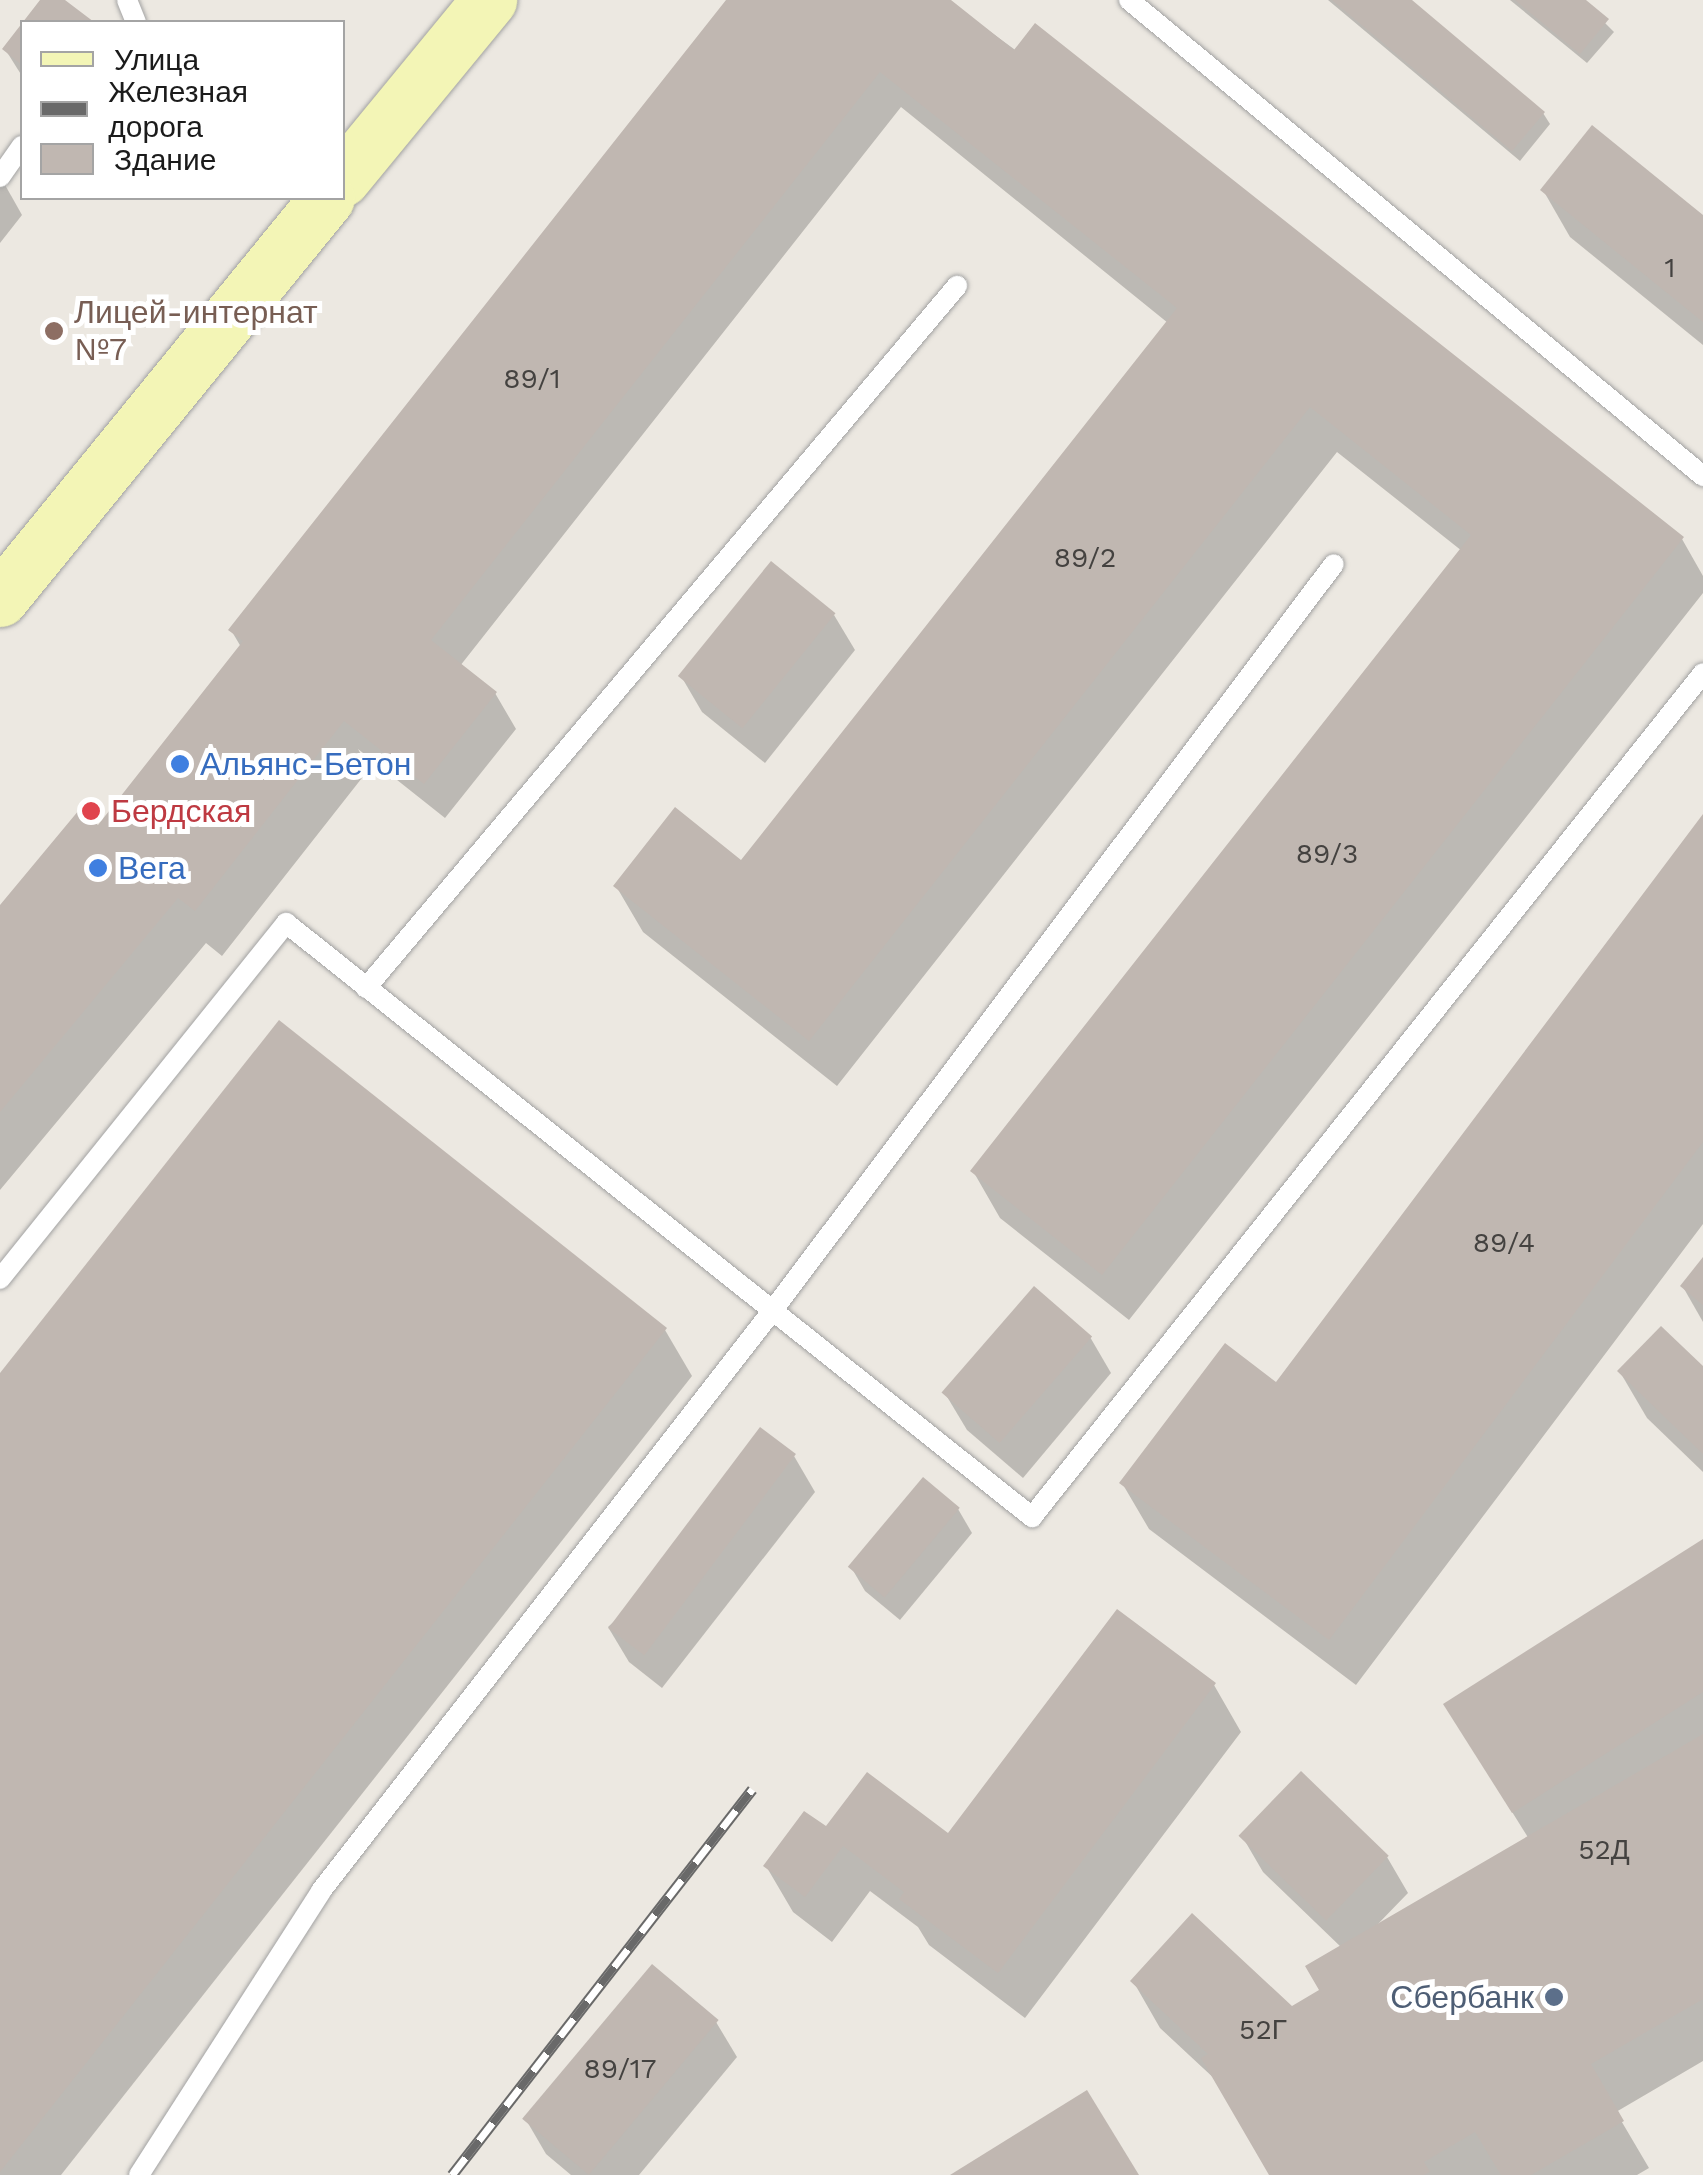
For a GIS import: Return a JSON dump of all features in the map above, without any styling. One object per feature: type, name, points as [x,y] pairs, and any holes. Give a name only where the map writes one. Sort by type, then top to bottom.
[{"type":"main road","points":[[345,175],[488,0]]},
{"type":"main road","points":[[0,599],[326,200]]},
{"type":"lane","points":[[1129,0],[1703,476]]},
{"type":"lane","points":[[0,177],[20,149]]},
{"type":"lane","points":[[366,988],[957,286]]},
{"type":"lane","points":[[140,2175],[322,1890],[773,1310],[1334,564]]},
{"type":"lane","points":[[0,1279],[286,923],[1032,1517],[1703,673]]},
{"type":"building","points":[[40,0],[65,0],[91,20],[25,20]]},
{"type":"building","points":[[726,0],[951,0],[1014,50],[1035,23],[1684,537],[1102,1275],[970,1171],[1471,535],[1310,407],[809,1041],[613,886],[675,807],[741,860],[1177,308],[880,72],[431,640],[497,692],[424,784],[344,721],[195,911],[178,898],[0,1112],[0,905],[79,810],[98,825],[243,641],[228,630]]},
{"type":"building","points":[[1332,0],[1412,0],[1545,112],[1512,151]]},
{"type":"building","points":[[1515,0],[1586,0],[1609,19],[1580,54]]},
{"type":"building","points":[[20,26],[20,63],[2,49]]},
{"type":"building","points":[[1592,125],[1703,215],[1703,322],[1540,190]]},
{"type":"building","points":[[771,561],[836,613],[742,728],[678,676]]},
{"type":"building","points":[[1703,814],[1703,1142],[1329,1640],[1119,1483],[1225,1343],[1276,1382]]},
{"type":"building","points":[[279,1020],[667,1328],[0,2172],[0,1373]]},
{"type":"building","points":[[1703,1257],[1703,1305],[1680,1286]]},
{"type":"building","points":[[1034,1286],[1092,1337],[1000,1443],[941,1392]]},
{"type":"building","points":[[1661,1326],[1703,1366],[1703,1454],[1617,1371]]},
{"type":"building","points":[[760,1427],[796,1454],[644,1655],[608,1628]]},
{"type":"building","points":[[923,1477],[960,1508],[885,1597],[848,1567]]},
{"type":"building","points":[[1703,1539],[1703,1692],[1512,1813],[1443,1704]]},
{"type":"building","points":[[1117,1609],[1216,1683],[998,1973],[899,1899],[904,1892],[843,1846],[805,1897],[763,1866],[804,1811],[826,1826],[867,1772],[948,1833]]},
{"type":"building","points":[[1703,1734],[1703,1999],[1591,2064],[1624,2121],[1531,2175],[1501,2175],[1475,2132],[1424,2162],[1430,2172],[1424,2175],[1269,2175],[1201,2058],[1208,2054],[1130,1981],[1192,1913],[1292,2006],[1319,1990],[1305,1966]]},
{"type":"building","points":[[1301,1771],[1389,1856],[1326,1920],[1238,1836]]},
{"type":"building","points":[[652,1964],[719,2020],[589,2175],[522,2119]]},
{"type":"building","points":[[1087,2090],[1139,2175],[950,2175]]},
{"type":"railway","points":[[452,2175],[753,1789]]},
{"type":"place","name":"Лицей-интернат №7","points":[[54,331]]},
{"type":"place","name":"Альянс-Бетон","points":[[180,764]]},
{"type":"place","name":"Бердская","points":[[91,811]]},
{"type":"place","name":"Вега","points":[[98,868]]},
{"type":"place","name":"Сбербанк","points":[[1554,1997]]}]
